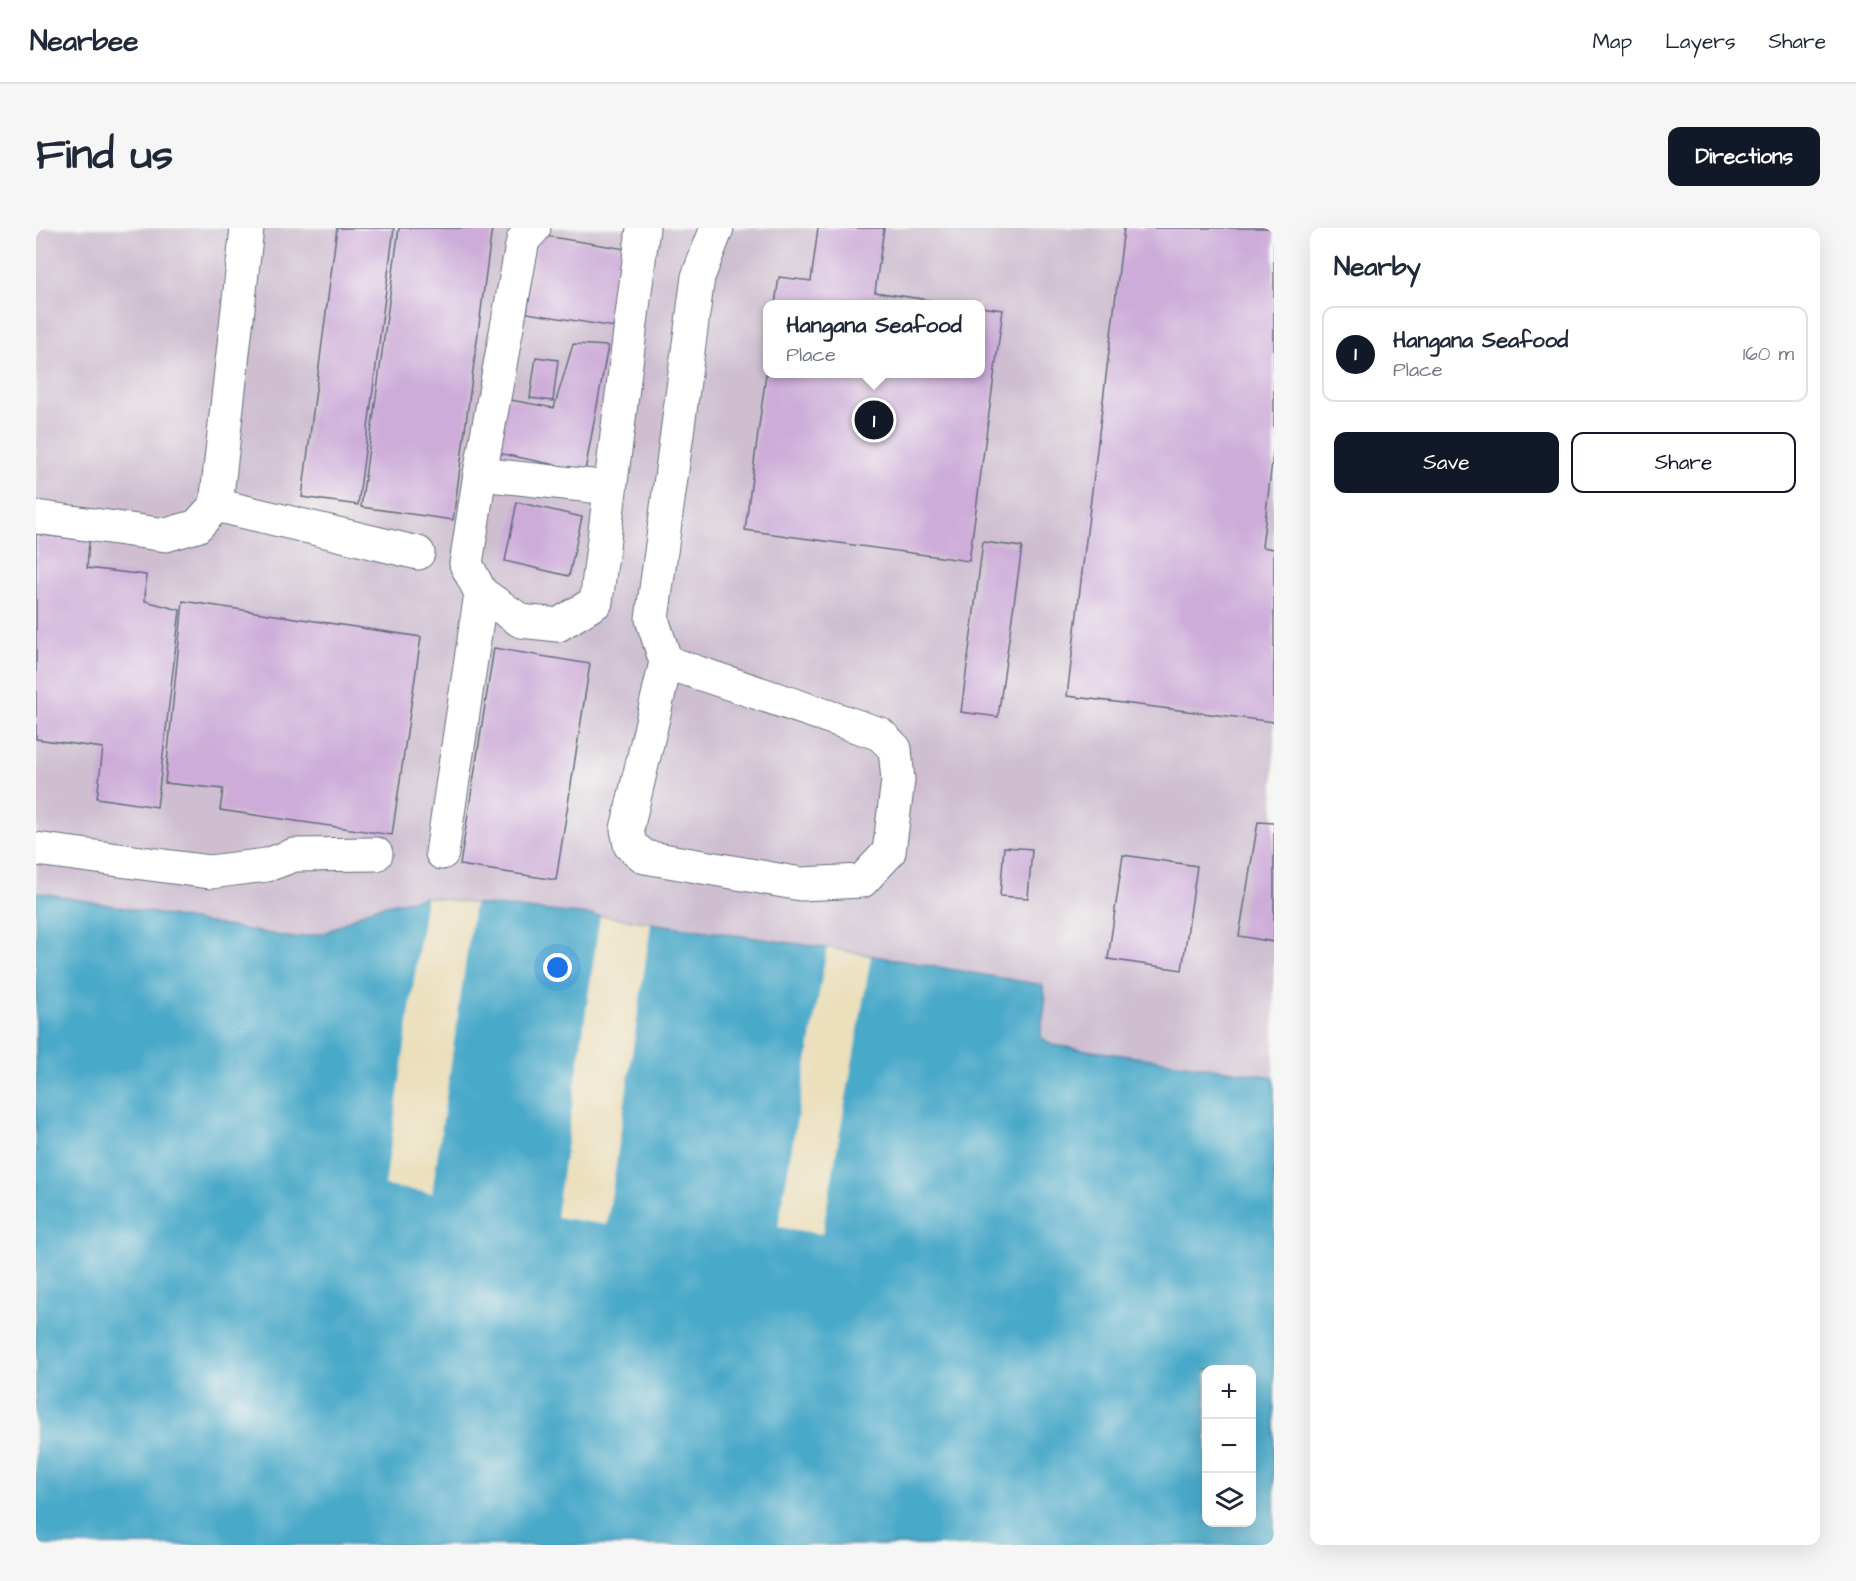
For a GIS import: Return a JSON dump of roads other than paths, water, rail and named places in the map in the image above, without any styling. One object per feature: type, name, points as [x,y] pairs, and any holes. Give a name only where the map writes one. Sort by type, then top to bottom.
[{"type":"lane","points":[[36,517],[166,535],[196,526],[216,505],[247,228]]},
{"type":"lane","points":[[534,228],[522,240],[466,564],[481,592],[521,621],[558,625],[596,602],[643,228]]},
{"type":"lane","points":[[666,662],[880,734],[895,748],[898,780],[889,852],[862,881],[801,884],[645,857],[630,845],[627,829],[666,662],[652,619],[698,277],[717,228]]},
{"type":"lane","points":[[480,474],[610,488]]},
{"type":"lane","points":[[216,505],[418,553]]},
{"type":"lane","points":[[442,853],[481,592]]},
{"type":"lane","points":[[36,849],[210,872],[267,865],[294,855],[376,854]]},
{"type":"water","points":[[36,892],[293,938],[325,933],[372,908],[426,897],[600,916],[827,948],[1042,985],[1045,1004],[1041,1037],[1052,1045],[1274,1077],[1274,1545],[36,1545]]},
{"type":"place","name":"Hangana Seafood","points":[[874,420]]}]
